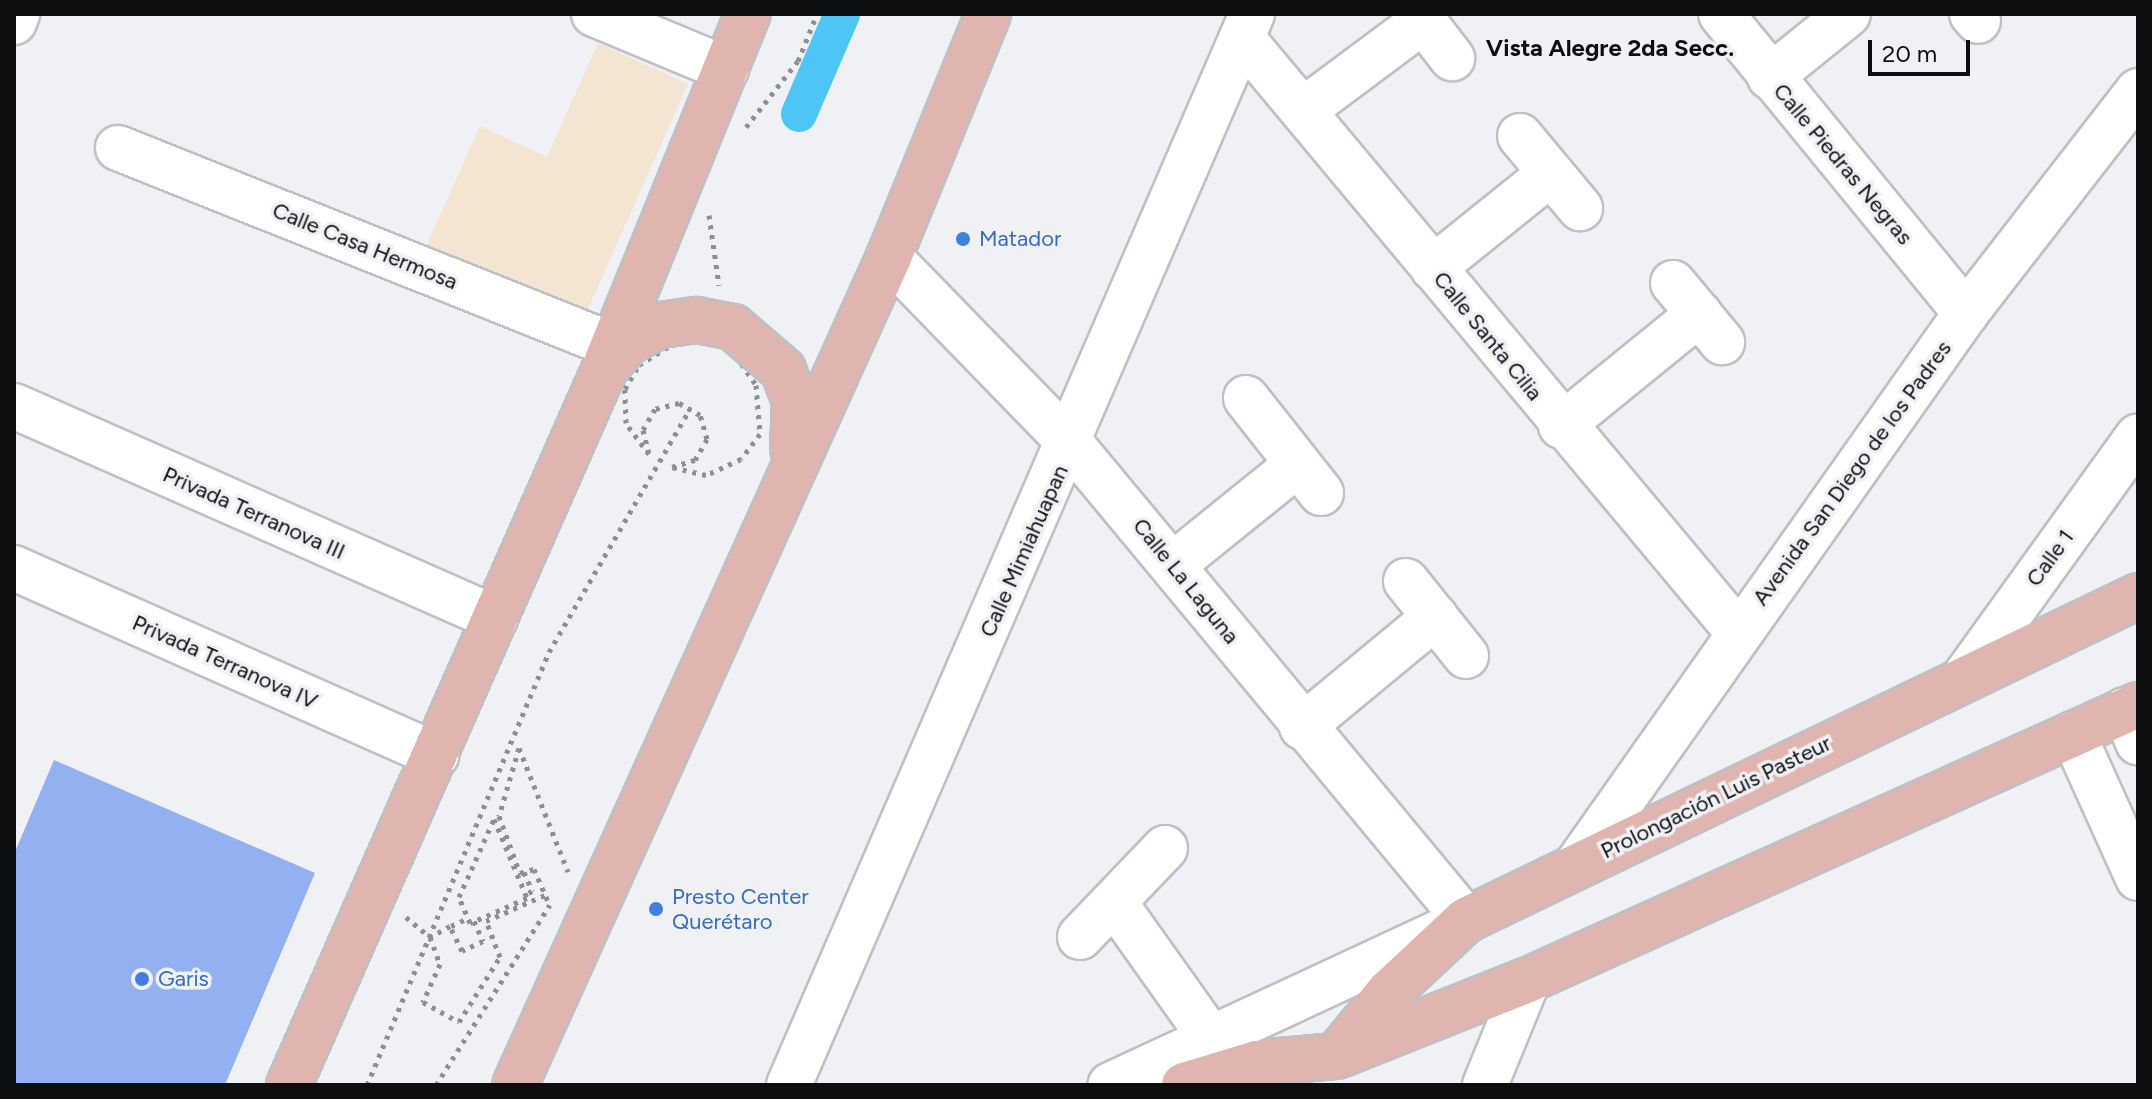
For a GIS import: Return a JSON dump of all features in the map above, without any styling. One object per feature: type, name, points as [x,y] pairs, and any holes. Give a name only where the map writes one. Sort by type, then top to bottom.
[{"type":"main road","points":[[592,405],[612,345],[748,14]]},
{"type":"main road","points":[[515,1085],[789,467],[889,257],[988,14]]},
{"type":"main road","points":[[289,1085],[592,405],[604,370],[628,342],[660,325],[697,320],[731,337],[783,370],[797,434],[789,467]]},
{"type":"main road","name":"Prolongación Luis Pasteur","points":[[1184,1085],[1257,1063],[1336,1056],[1389,992],[1466,920],[1578,863],[2138,596]]},
{"type":"main road","name":"Prolongación Luis Pasteur","points":[[1288,1085],[1336,1056],[1528,980],[2073,734],[2134,719]]},
{"type":"street","points":[[14,22],[17,14]]},
{"type":"street","points":[[594,14],[726,69]]},
{"type":"street","name":"Calle Piedras Negras","points":[[1721,14],[1966,313]]},
{"type":"street","points":[[1770,77],[1848,14]]},
{"type":"street","points":[[1305,109],[1420,17],[1452,58]]},
{"type":"street","name":"Calle Santa Cilia","points":[[1247,26],[1305,109],[1561,426],[1738,632]]},
{"type":"street","name":"Calle Mimiahuapan","points":[[789,1085],[1071,444],[1247,26]]},
{"type":"street","name":"Avenida San Diego de los Padres","points":[[1578,863],[1738,632],[1966,313],[2138,91]]},
{"type":"street","points":[[1520,136],[1580,208]]},
{"type":"street","name":"Calle Casa Hermosa","points":[[118,148],[612,345]]},
{"type":"street","points":[[1433,268],[1551,173]]},
{"type":"street","name":"Calle La Laguna","points":[[889,257],[1071,444],[1174,564],[1302,727],[1466,920]]},
{"type":"street","points":[[1561,426],[1698,313]]},
{"type":"street","points":[[1174,564],[1310,479],[1246,398]]},
{"type":"street","name":"Privada Terranova III","points":[[14,406],[495,618]]},
{"type":"street","name":"Calle 1","points":[[1963,679],[2138,436]]},
{"type":"street","name":"Privada Terranova IV","points":[[14,568],[436,755]]},
{"type":"street","points":[[1406,581],[1466,656]]},
{"type":"street","points":[[1302,727],[1435,617]]},
{"type":"street","points":[[2073,734],[2138,878]]},
{"type":"street","points":[[1080,937],[1165,848]]},
{"type":"street","points":[[1114,902],[1210,1037]]},
{"type":"street","points":[[1110,1085],[1466,920]]},
{"type":"street","points":[[1485,1085],[1528,980]]},
{"type":"path","points":[[736,136],[798,61],[817,14]]},
{"type":"path","points":[[708,203],[731,337],[756,385],[760,434],[741,459],[706,475],[672,467],[695,460],[707,439],[700,415],[679,403],[655,409],[643,430],[649,454],[626,423],[625,389],[639,365],[671,345],[731,337]]},
{"type":"path","points":[[367,1085],[549,652],[690,409]]},
{"type":"path","points":[[430,937],[532,891],[499,816],[519,748],[569,870],[565,879]]},
{"type":"path","points":[[450,926],[462,951],[483,941],[459,897],[494,819],[526,894]]},
{"type":"path","points":[[524,872],[534,869],[552,910],[557,899]]},
{"type":"path","points":[[430,937],[440,964],[423,1002],[459,1022],[500,957],[486,921],[545,895]]},
{"type":"path","points":[[436,1085],[550,905]]},
{"type":"shaded area","points":[[598,43],[688,84],[583,320],[425,249],[480,126],[547,157]]},
{"type":"building","name":"Garis","points":[[54,760],[315,873],[225,1085],[14,1085],[14,854]]},
{"type":"waterway","points":[[799,114],[842,14]]},
{"type":"place","name":"Matador","points":[[963,239]]},
{"type":"place","name":"Presto Center Querétaro","points":[[656,909]]},
{"type":"place","name":"Garis","points":[[142,979]]},
{"type":"district","name":"Vista Alegre 2da Secc.","points":[[1610,48]]}]
